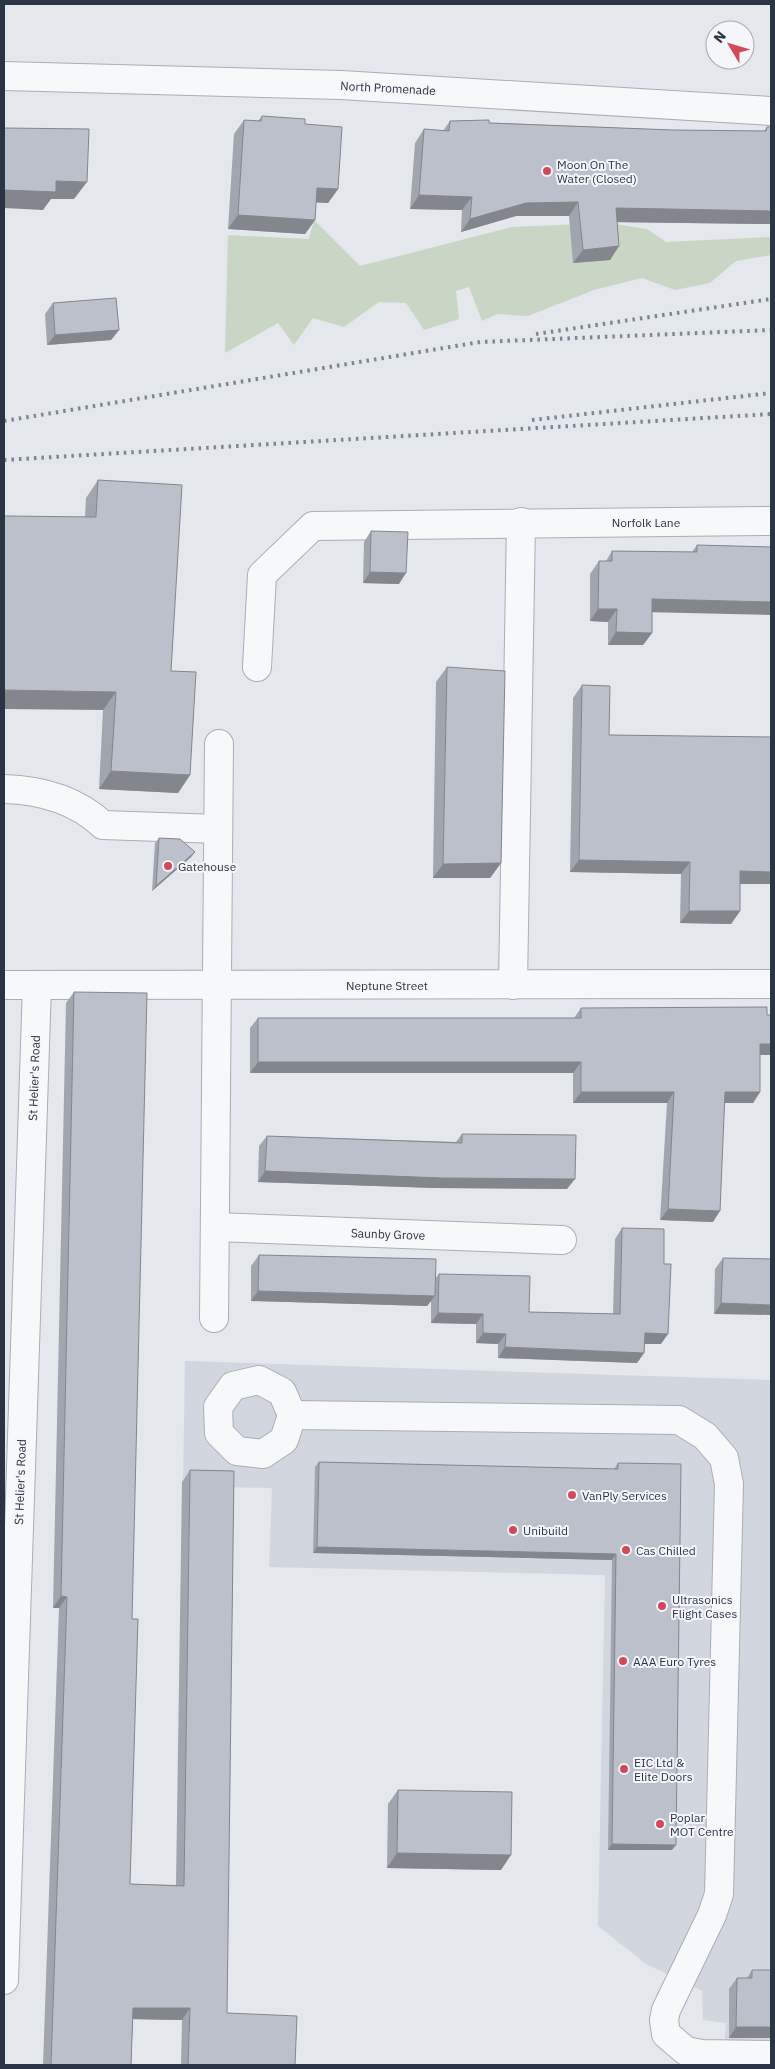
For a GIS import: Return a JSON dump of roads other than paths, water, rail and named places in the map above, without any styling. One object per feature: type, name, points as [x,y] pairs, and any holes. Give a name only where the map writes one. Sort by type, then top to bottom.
[{"type":"street","name":"North Promenade","points":[[4,76],[341,85],[771,112]]},
{"type":"street","name":"Norfolk Lane","points":[[257,667],[262,575],[313,526],[521,522],[771,521]]},
{"type":"street","points":[[513,984],[521,522]]},
{"type":"street","points":[[214,1318],[218,744]]},
{"type":"street","points":[[4,790],[25,790],[65,799],[88,811],[103,825],[218,830]]},
{"type":"street","name":"Neptune Street","points":[[4,985],[771,984]]},
{"type":"street","name":"St Helier's Road","points":[[4,1980],[37,985]]},
{"type":"street","name":"Saunby Grove","points":[[215,1227],[562,1240]]},
{"type":"street","points":[[292,1416],[679,1420],[705,1436],[724,1458],[729,1484],[719,1894],[712,1915],[666,2010],[664,2020],[666,2034],[686,2051],[702,2054],[771,2055]]},
{"type":"railway","points":[[536,334],[771,299]]},
{"type":"railway","points":[[4,421],[480,342],[771,330]]},
{"type":"railway","points":[[532,420],[771,393]]},
{"type":"railway","points":[[4,460],[771,414]]},
{"type":"place","name":"Moon On The Water (Closed)","points":[[547,171]]},
{"type":"place","name":"Gatehouse","points":[[168,866]]},
{"type":"place","name":"VanPly Services","points":[[572,1495]]},
{"type":"place","name":"Unibuild","points":[[513,1530]]},
{"type":"place","name":"Cas Chilled","points":[[626,1550]]},
{"type":"place","name":"Ultrasonics Flight Cases","points":[[662,1606]]},
{"type":"place","name":"AAA Euro Tyres","points":[[623,1661]]},
{"type":"place","name":"EIC Ltd & Elite Doors","points":[[624,1769]]},
{"type":"place","name":"Poplar MOT Centre","points":[[660,1824]]}]
